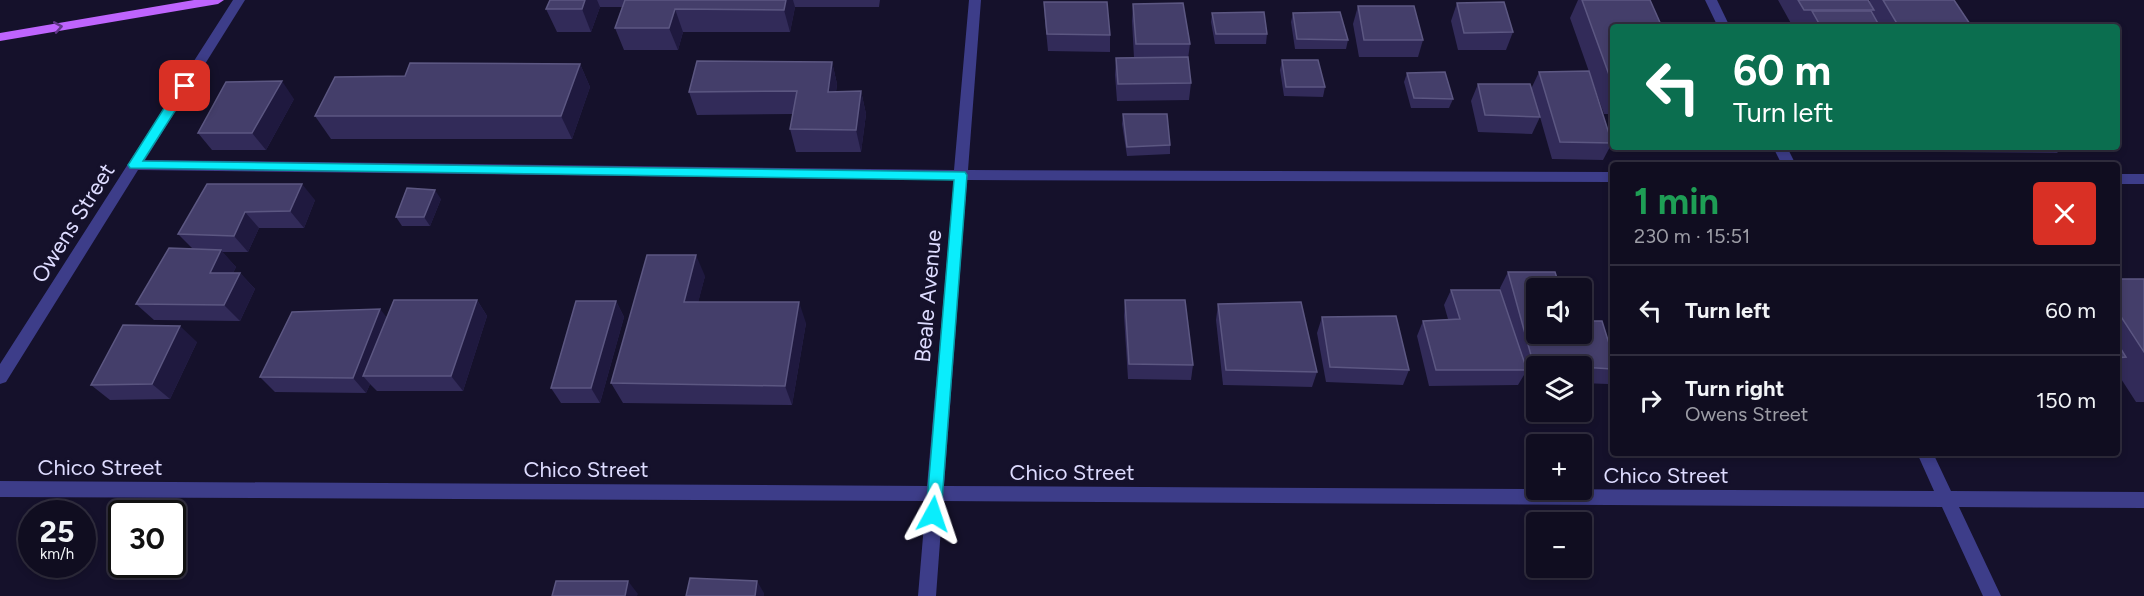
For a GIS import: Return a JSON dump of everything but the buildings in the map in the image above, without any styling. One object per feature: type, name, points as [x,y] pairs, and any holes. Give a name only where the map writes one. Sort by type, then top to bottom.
[{"type":"main road","points":[[0,37],[218,0]]},
{"type":"street","name":"Owens Street","points":[[0,377],[239,0]]},
{"type":"street","name":"Beale Avenue","points":[[927,596],[975,0]]},
{"type":"street","points":[[1711,0],[1723,24]]},
{"type":"street","points":[[134,165],[960,175],[1610,177]]},
{"type":"street","points":[[2120,179],[2144,179]]},
{"type":"street","points":[[1926,456],[1992,596]]},
{"type":"street","name":"Chico Street","points":[[0,489],[2144,500]]},
{"type":"route","points":[[185,86],[134,165],[960,175],[933,514]]}]
